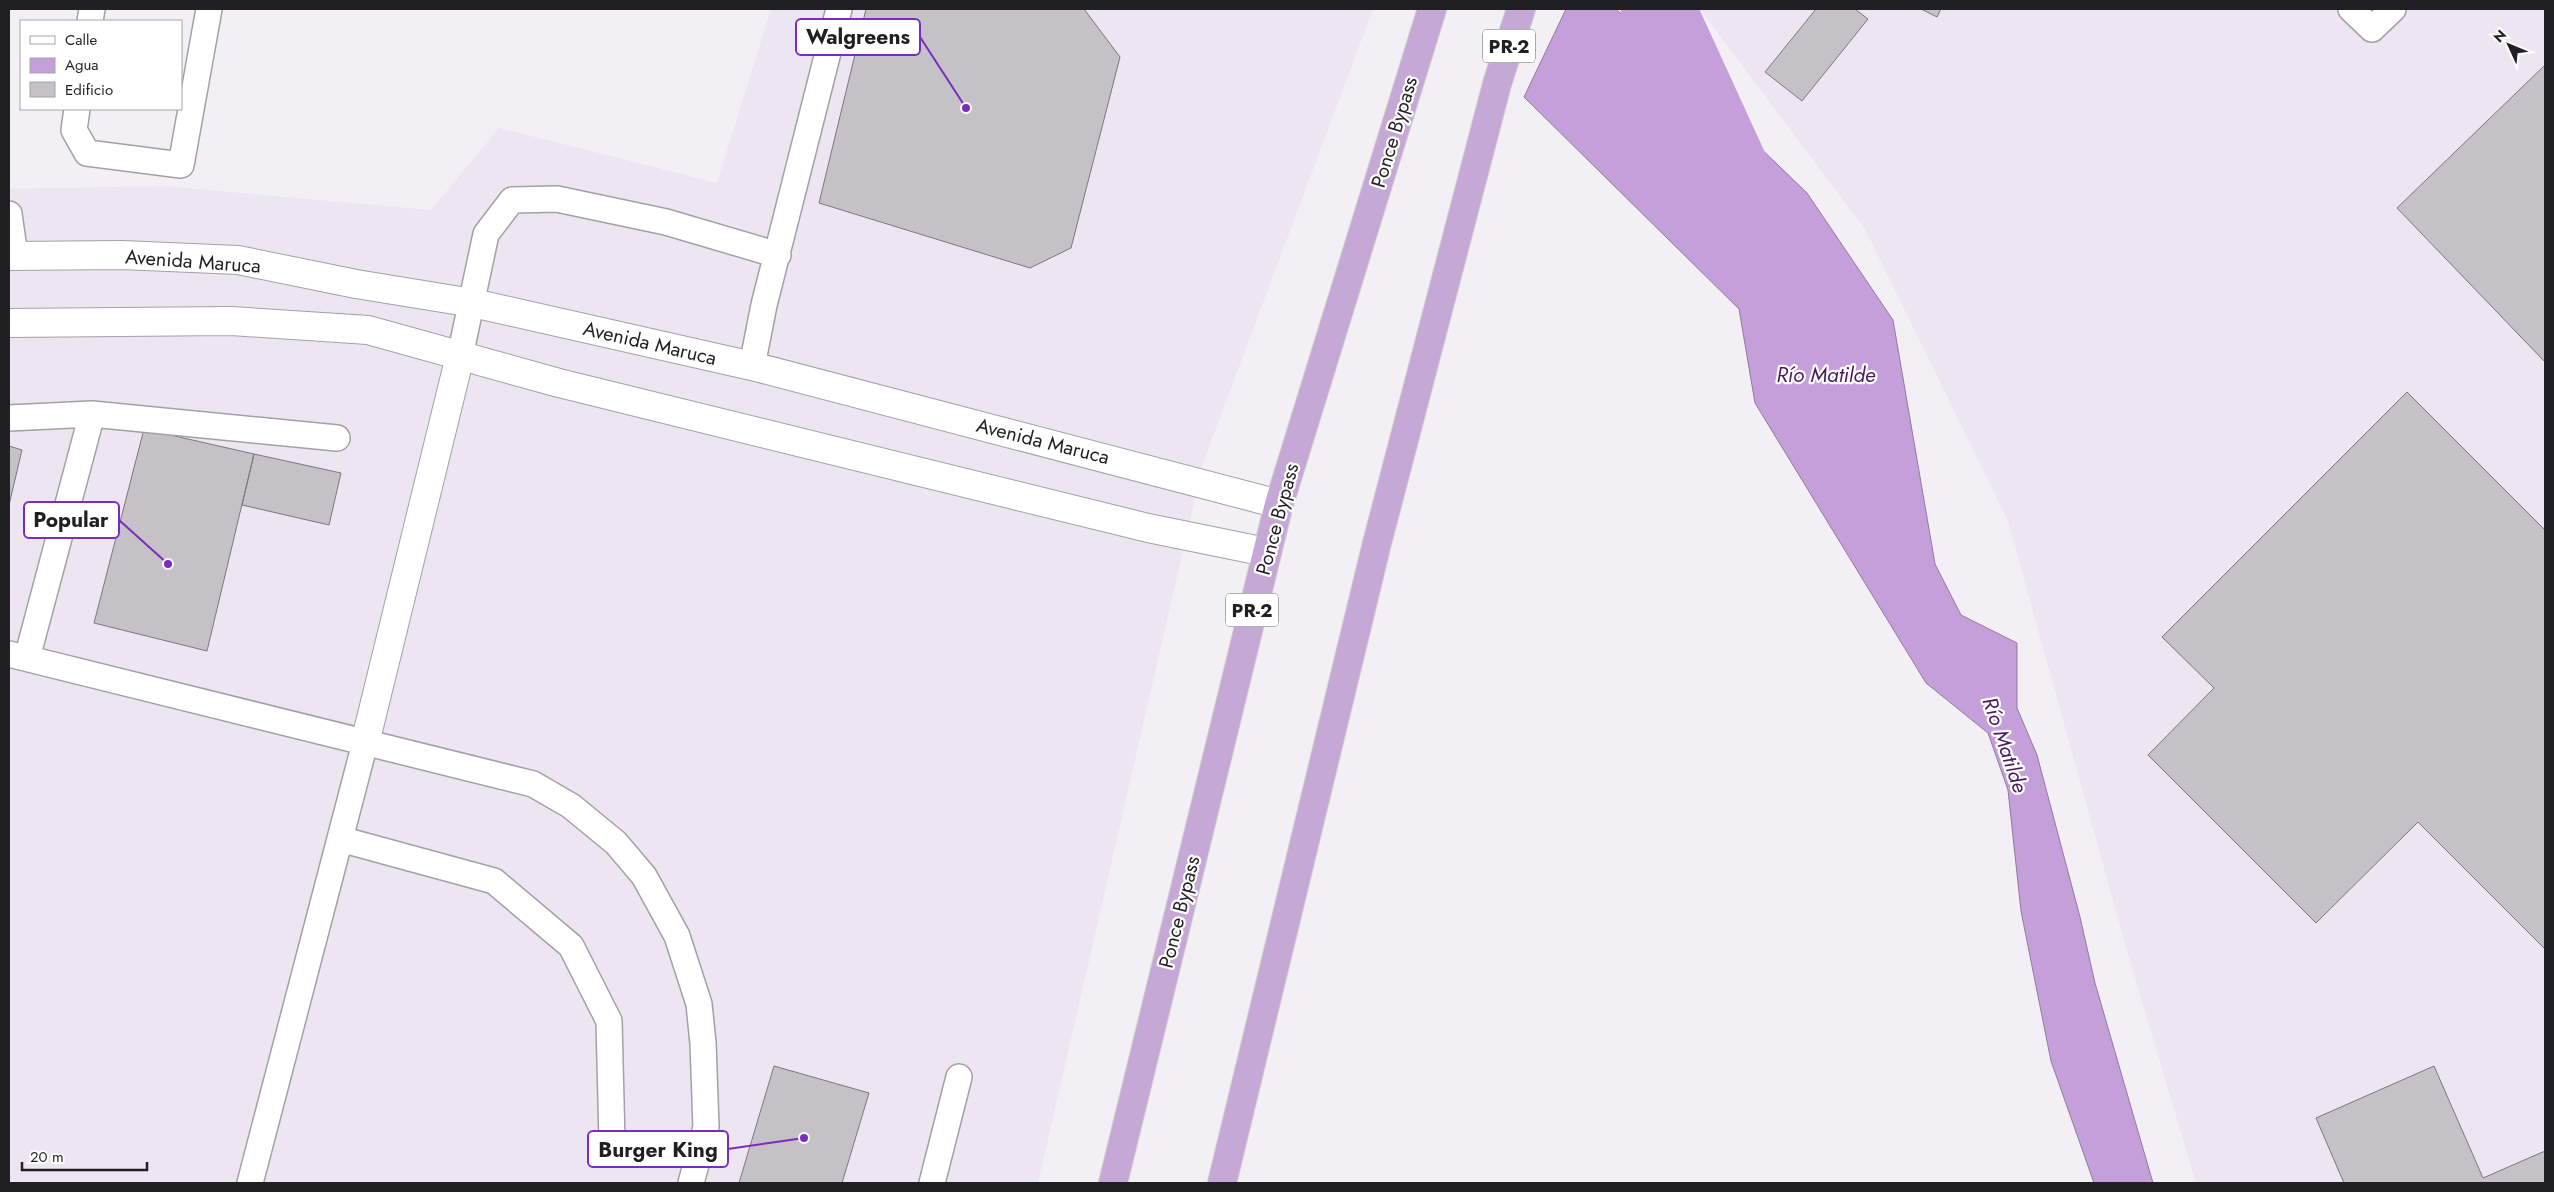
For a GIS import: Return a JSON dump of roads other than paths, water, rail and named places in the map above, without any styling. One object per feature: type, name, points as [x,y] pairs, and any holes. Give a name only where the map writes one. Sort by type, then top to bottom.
[{"type":"highway","name":"Ponce Bypass","points":[[1113,1183],[1279,504],[1432,9]]},
{"type":"highway","name":"PR-2","points":[[1222,1183],[1377,543],[1497,84],[1521,9]]},
{"type":"street","name":"Avenida Maruca","points":[[12,256],[122,254],[238,260],[356,284],[473,303],[752,366],[1279,504]]},
{"type":"street","points":[[9,323],[231,321],[368,330],[559,383],[1148,528],[1266,552]]},
{"type":"street","points":[[365,743],[460,356]]},
{"type":"lane","points":[[77,110],[74,130],[87,153],[181,165],[209,9]]},
{"type":"lane","points":[[752,366],[839,9]]},
{"type":"lane","points":[[2351,9],[2372,29],[2393,9]]},
{"type":"lane","points":[[460,356],[473,303],[486,234],[512,200],[557,199],[666,222],[778,255]]},
{"type":"lane","points":[[9,214],[12,256]]},
{"type":"lane","points":[[92,414],[18,656],[534,784],[571,806],[616,843],[644,876],[676,936],[699,1004],[706,1127],[691,1183]]},
{"type":"lane","points":[[9,418],[92,414],[337,438]]},
{"type":"lane","points":[[250,1183],[365,743]]},
{"type":"lane","points":[[340,839],[494,881],[571,946],[609,1021],[612,1142]]},
{"type":"lane","points":[[932,1183],[960,1077]]},
{"type":"water","name":"Río Matilde","points":[[1566,9],[1616,9],[1807,193],[1893,320],[1935,564],[1961,615],[2017,643],[2017,708],[2037,755],[2080,917],[2095,983],[2153,1183],[2094,1183],[2051,1061],[2021,911],[2008,790],[1988,733],[1926,683],[1755,403],[1739,309],[1524,97]]},
{"type":"waterway","name":"Río Matilde","points":[[1658,9],[1735,177]]},
{"type":"place","name":"Walgreens","points":[[966,108]]},
{"type":"place","name":"Popular","points":[[168,564]]},
{"type":"place","name":"Burger King","points":[[804,1138]]}]
